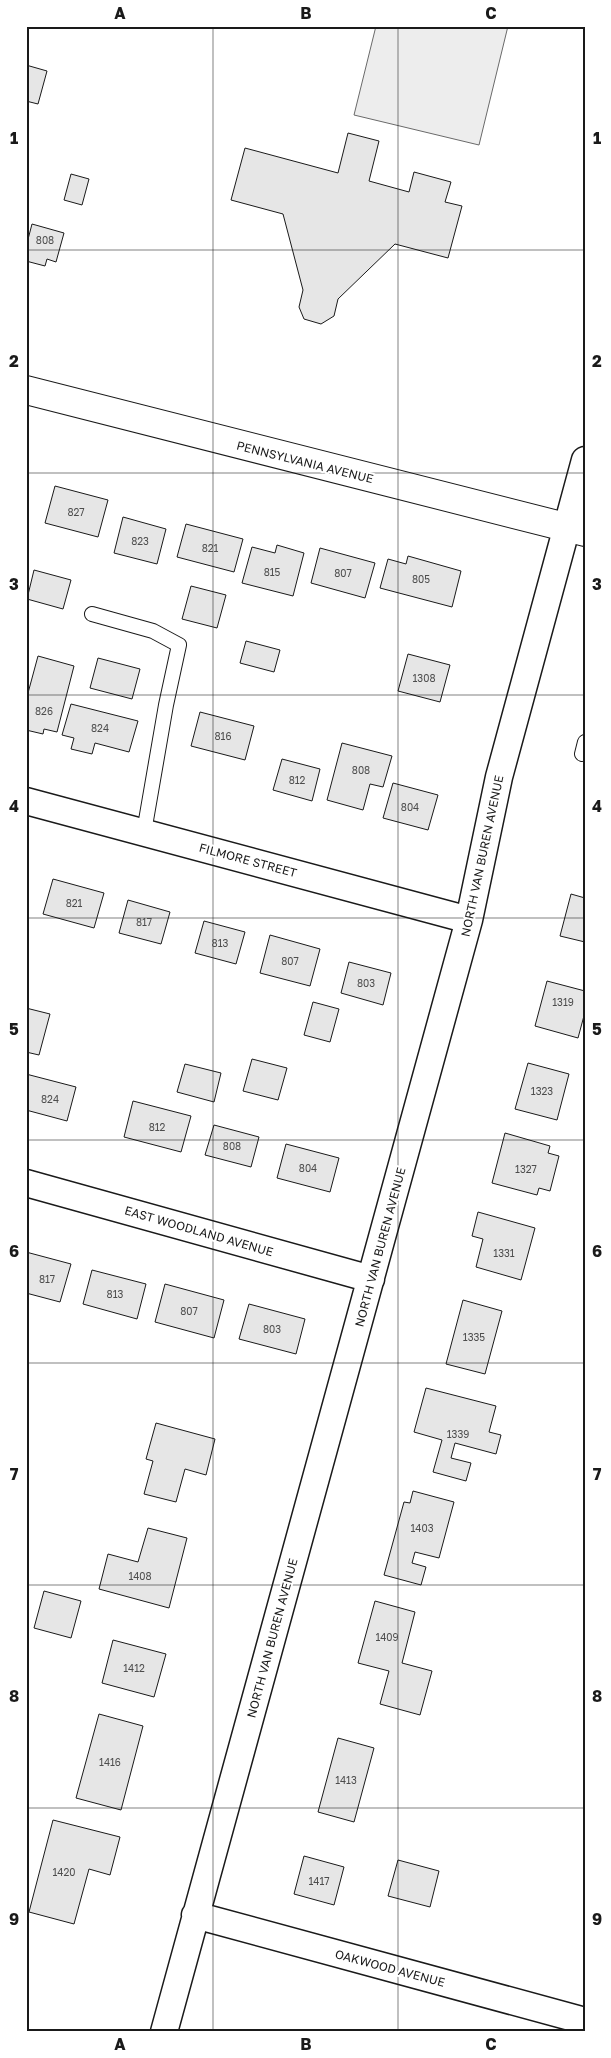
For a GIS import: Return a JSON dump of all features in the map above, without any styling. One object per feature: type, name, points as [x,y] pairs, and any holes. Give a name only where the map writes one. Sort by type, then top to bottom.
[{"type":"main road","name":"PENNSYLVANIA AVENUE","points":[[26,390],[576,530]]},
{"type":"street","name":"NORTH VAN BUREN AVENUE","points":[[164,2032],[469,920],[499,778],[576,530],[585,460]]},
{"type":"street","name":"FILMORE STREET","points":[[26,801],[469,920]]},
{"type":"street","name":"EAST WOODLAND AVENUE","points":[[26,1183],[372,1279]]},
{"type":"street","name":"OAKWOOD AVENUE","points":[[195,1915],[585,2021]]},
{"type":"lane","points":[[92,614],[153,631],[179,645],[166,706],[144,832]]},
{"type":"shaded area","points":[[376,26],[508,26],[479,145],[354,115]]},
{"type":"building","points":[[26,65],[47,71],[38,104],[26,101]]},
{"type":"building","points":[[348,133],[379,141],[369,181],[409,192],[414,172],[451,182],[445,202],[462,206],[448,258],[395,244],[338,299],[334,316],[321,324],[304,319],[299,307],[303,290],[283,214],[231,200],[245,148],[338,173]]},
{"type":"building","points":[[71,174],[89,179],[82,205],[64,200]]},
{"type":"building","points":[[32,224],[64,233],[56,262],[47,259],[45,266],[26,261],[26,247]]},
{"type":"building","points":[[55,486],[108,500],[98,537],[45,523]]},
{"type":"building","points":[[123,517],[166,529],[157,564],[114,553]]},
{"type":"building","points":[[186,524],[243,539],[234,572],[177,557]]},
{"type":"building","points":[[277,545],[304,553],[293,596],[242,583],[252,547],[275,553]]},
{"type":"building","points":[[320,548],[375,563],[365,598],[311,583]]},
{"type":"building","points":[[408,556],[461,571],[452,607],[380,588],[388,559],[406,564]]},
{"type":"building","points":[[34,570],[71,580],[63,609],[27,599]]},
{"type":"building","points":[[191,586],[226,595],[217,628],[182,619]]},
{"type":"building","points":[[246,641],[280,650],[274,672],[240,663]]},
{"type":"building","points":[[408,654],[450,665],[440,702],[398,691]]},
{"type":"building","points":[[38,656],[74,666],[57,732],[44,729],[43,734],[26,730],[26,693],[28,693]]},
{"type":"building","points":[[98,658],[140,669],[132,699],[90,688]]},
{"type":"building","points":[[71,704],[138,721],[129,752],[95,743],[92,754],[71,749],[74,738],[62,735]]},
{"type":"building","points":[[200,712],[254,726],[245,760],[191,746]]},
{"type":"building","points":[[342,743],[392,756],[383,787],[370,784],[363,810],[327,800]]},
{"type":"building","points":[[282,759],[320,769],[312,801],[273,790]]},
{"type":"building","points":[[393,783],[438,795],[428,830],[383,818]]},
{"type":"building","points":[[53,879],[104,893],[94,928],[43,914]]},
{"type":"building","points":[[571,894],[585,898],[585,942],[560,936]]},
{"type":"building","points":[[128,900],[170,912],[161,944],[119,933]]},
{"type":"building","points":[[204,921],[245,932],[236,964],[195,953]]},
{"type":"building","points":[[270,935],[320,949],[310,986],[260,973]]},
{"type":"building","points":[[349,962],[391,973],[383,1005],[341,993]]},
{"type":"building","points":[[547,981],[585,991],[585,1012],[578,1038],[535,1026]]},
{"type":"building","points":[[313,1002],[339,1009],[330,1042],[304,1035]]},
{"type":"building","points":[[26,1008],[50,1014],[39,1055],[26,1052]]},
{"type":"building","points":[[252,1059],[287,1068],[278,1100],[243,1091]]},
{"type":"building","points":[[528,1063],[569,1074],[557,1120],[515,1109]]},
{"type":"building","points":[[185,1064],[221,1073],[214,1102],[177,1092]]},
{"type":"building","points":[[26,1074],[76,1087],[67,1121],[26,1110]]},
{"type":"building","points":[[133,1101],[191,1116],[181,1152],[124,1137]]},
{"type":"building","points":[[214,1125],[259,1137],[251,1167],[205,1155]]},
{"type":"building","points":[[505,1133],[550,1146],[548,1153],[559,1156],[550,1191],[539,1188],[537,1195],[492,1183]]},
{"type":"building","points":[[286,1144],[339,1158],[330,1192],[277,1178]]},
{"type":"building","points":[[478,1212],[535,1228],[521,1280],[476,1267],[483,1239],[472,1236]]},
{"type":"building","points":[[26,1252],[71,1264],[60,1302],[26,1293]]},
{"type":"building","points":[[92,1270],[146,1284],[137,1319],[83,1304]]},
{"type":"building","points":[[165,1284],[224,1300],[214,1338],[155,1322]]},
{"type":"building","points":[[463,1300],[502,1311],[485,1374],[446,1364]]},
{"type":"building","points":[[249,1304],[305,1319],[296,1354],[239,1339]]},
{"type":"building","points":[[426,1388],[496,1406],[489,1432],[501,1435],[496,1454],[455,1443],[451,1458],[471,1463],[466,1481],[433,1472],[442,1440],[414,1432]]},
{"type":"building","points":[[156,1423],[215,1439],[206,1475],[185,1469],[176,1502],[144,1494],[153,1461],[146,1459]]},
{"type":"building","points":[[413,1491],[454,1502],[439,1558],[415,1552],[412,1563],[426,1567],[421,1585],[384,1575],[404,1502],[410,1503]]},
{"type":"building","points":[[148,1528],[187,1538],[169,1608],[99,1589],[108,1554],[138,1562]]},
{"type":"building","points":[[44,1591],[81,1601],[71,1638],[34,1628]]},
{"type":"building","points":[[375,1601],[415,1612],[402,1663],[432,1671],[420,1715],[380,1704],[389,1671],[358,1663]]},
{"type":"building","points":[[113,1640],[166,1654],[154,1697],[102,1683]]},
{"type":"building","points":[[99,1714],[143,1726],[121,1810],[76,1798]]},
{"type":"building","points":[[338,1738],[374,1748],[354,1822],[318,1812]]},
{"type":"building","points":[[53,1820],[120,1837],[110,1875],[89,1869],[74,1924],[29,1912]]},
{"type":"building","points":[[304,1856],[344,1867],[334,1905],[294,1894]]},
{"type":"building","points":[[398,1860],[439,1871],[430,1907],[388,1896]]}]
